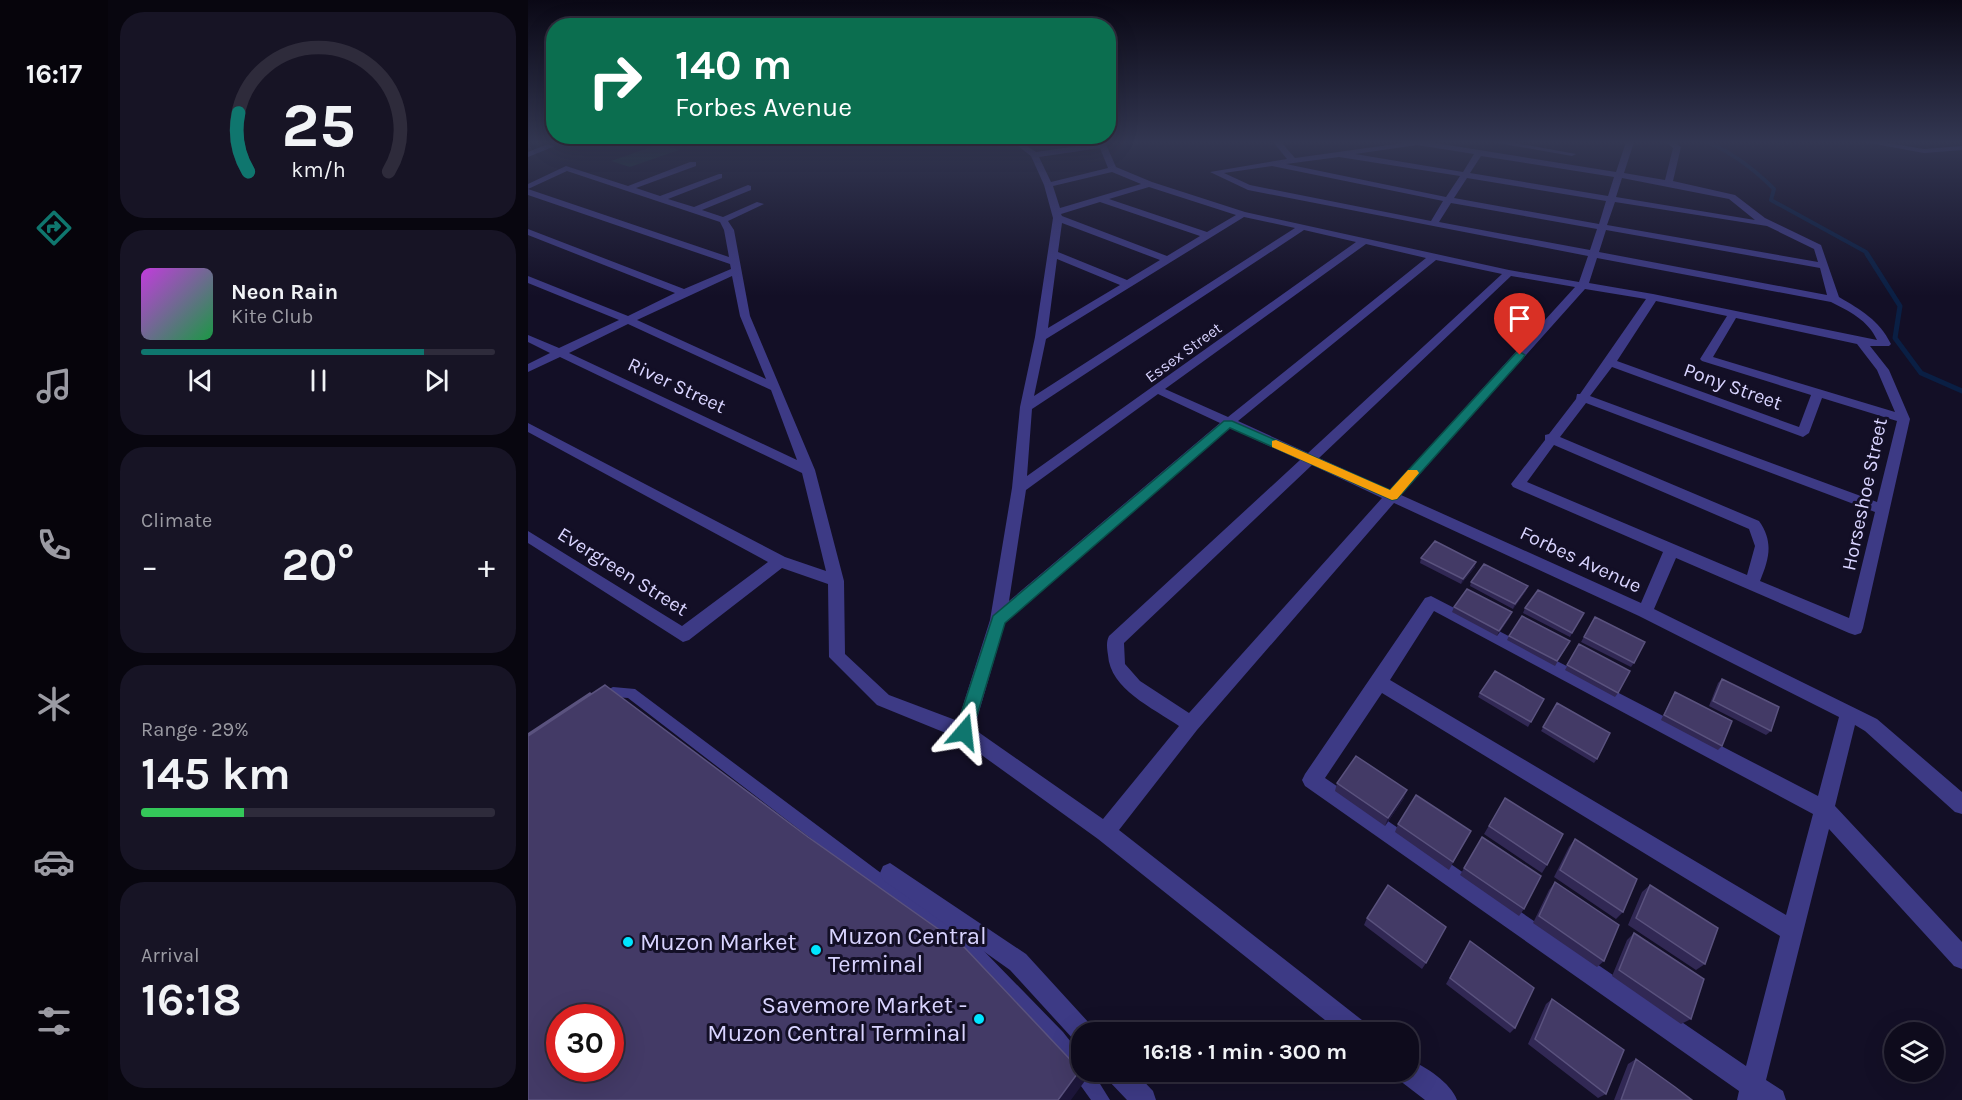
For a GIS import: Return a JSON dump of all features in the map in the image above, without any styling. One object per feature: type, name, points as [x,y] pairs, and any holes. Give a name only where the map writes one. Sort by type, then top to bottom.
[{"type":"street","points":[[532,193],[734,266]]},
{"type":"street","points":[[645,193],[723,220],[729,230],[744,316],[776,388],[808,470],[836,581],[837,657],[883,700],[964,732],[1105,832],[1346,1022]]},
{"type":"street","points":[[661,199],[675,193]]},
{"type":"street","points":[[695,210],[735,193]]},
{"type":"street","points":[[964,732],[998,620],[1019,488],[1026,407],[1041,338],[1058,215],[1051,193]]},
{"type":"street","points":[[1058,215],[1119,193]]},
{"type":"street","points":[[1179,193],[1243,213],[1509,273],[1653,297],[1861,341],[1885,344],[1879,328],[1866,317],[1834,299],[1280,193]]},
{"type":"street","points":[[1416,193],[1824,266]]},
{"type":"street","points":[[1434,224],[1453,193]]},
{"type":"street","points":[[1568,193],[1771,225]]},
{"type":"street","points":[[1105,832],[1191,724],[1392,496],[1584,285],[1612,193]]},
{"type":"street","points":[[1715,193],[1738,200],[1749,212],[1771,225],[1818,247],[1834,299]]},
{"type":"street","points":[[1100,199],[1209,236]]},
{"type":"street","points":[[723,220],[760,204]]},
{"type":"street","points":[[1041,338],[1243,213]]},
{"type":"street","points":[[1058,215],[1168,260]]},
{"type":"street","points":[[1026,407],[1303,227]]},
{"type":"street","points":[[528,232],[684,292]]},
{"type":"street","name":"Essex Street","points":[[1019,488],[1365,240]]},
{"type":"street","points":[[1052,254],[1127,284]]},
{"type":"street","points":[[998,620],[1228,423],[1434,256]]},
{"type":"street","points":[[528,368],[734,266]]},
{"type":"street","points":[[1191,724],[1134,686],[1117,666],[1115,641],[1509,273]]},
{"type":"street","points":[[528,279],[627,320],[776,388]]},
{"type":"street","points":[[1550,438],[1754,525],[1762,537],[1763,546],[1751,583],[1518,484],[1550,438],[1610,362],[1653,297]]},
{"type":"street","points":[[1734,313],[1706,359],[1904,419]]},
{"type":"street","name":"River Street","points":[[528,338],[808,470]]},
{"type":"street","name":"Horseshoe Street","points":[[1751,583],[1855,628],[1904,419],[1882,370],[1861,341]]},
{"type":"street","name":"Pony Street","points":[[1610,362],[1803,433],[1818,393]]},
{"type":"street","name":"Forbes Avenue","points":[[1158,390],[1645,612],[1849,713],[1871,725],[1962,806]]},
{"type":"street","points":[[1581,397],[1882,509]]},
{"type":"street","points":[[528,427],[780,561],[836,581]]},
{"type":"street","name":"Evergreen Street","points":[[528,536],[683,634],[780,561]]},
{"type":"street","points":[[1645,612],[1672,548]]},
{"type":"street","points":[[1774,1100],[1751,1093],[1312,780],[1431,602],[1824,810],[1962,958]]},
{"type":"street","points":[[1379,682],[1793,931]]},
{"type":"street","points":[[1751,1093],[1849,713]]},
{"type":"street","points":[[888,888],[1018,962],[1073,1022]]},
{"type":"street","points":[[1419,1080],[1445,1100]]},
{"type":"street","points":[[1127,1082],[1144,1100]]},
{"type":"lane","points":[[594,703],[613,692],[631,693],[975,954],[1058,1038],[1071,1056]]},
{"type":"lane","points":[[1089,1082],[1101,1100]]},
{"type":"building","points":[[1435,541],[1476,562],[1463,579],[1421,558]]},
{"type":"building","points":[[1484,564],[1528,586],[1515,604],[1471,582]]},
{"type":"building","points":[[1467,589],[1512,612],[1499,631],[1454,607]]},
{"type":"building","points":[[1538,590],[1584,613],[1572,633],[1525,608]]},
{"type":"building","points":[[1522,616],[1570,641],[1557,661],[1509,636]]},
{"type":"building","points":[[1595,617],[1645,642],[1634,663],[1584,637]]},
{"type":"building","points":[[1579,644],[1630,671],[1618,693],[1567,665]]},
{"type":"building","points":[[1495,671],[1544,699],[1531,722],[1480,693]]},
{"type":"building","points":[[1722,679],[1779,707],[1771,731],[1713,701]]},
{"type":"building","points":[[605,685],[808,837],[965,948],[1071,1060],[1071,1082],[1058,1100],[528,1100],[528,736]]},
{"type":"building","points":[[1675,692],[1732,721],[1722,746],[1664,715]]},
{"type":"building","points":[[591,694],[528,736],[528,734]]},
{"type":"building","points":[[1557,703],[1610,733],[1597,759],[1543,727]]},
{"type":"building","points":[[1356,756],[1407,790],[1388,818],[1337,783]]},
{"type":"building","points":[[1416,795],[1471,831],[1453,862],[1398,824]]},
{"type":"building","points":[[1505,798],[1563,834],[1547,865],[1489,826]]},
{"type":"building","points":[[1482,837],[1541,876],[1524,909],[1464,868]]},
{"type":"building","points":[[1575,839],[1637,879],[1623,912],[1560,870]]},
{"type":"building","points":[[1555,882],[1619,925],[1604,961],[1539,916]]},
{"type":"building","points":[[1388,885],[1446,927],[1426,963],[1367,918]]},
{"type":"building","points":[[1650,885],[1718,928],[1705,964],[1636,918]]},
{"type":"building","points":[[1634,933],[1704,979],[1691,1019],[1619,970]]},
{"type":"building","points":[[1470,941],[1534,988],[1515,1028],[1450,978]]},
{"type":"building","points":[[1552,999],[1624,1050],[1606,1094],[1535,1039]]},
{"type":"building","points":[[1636,1059],[1675,1087],[1692,1100],[1621,1100]]},
{"type":"waterway","points":[[1773,193],[1771,200],[1867,254]]},
{"type":"waterway","points":[[1867,254],[1900,306],[1895,338],[1921,373],[1962,391]]},
{"type":"slow traffic","points":[[1276,444],[1392,496],[1413,473]]},
{"type":"place","name":"Muzon Market","points":[[628,942]]},
{"type":"place","name":"Muzon Central Terminal","points":[[816,950]]},
{"type":"place","name":"Savemore Market - Muzon Central Terminal","points":[[979,1019]]},
{"type":"route","points":[[964,732],[998,620],[1228,423],[1392,496],[1520,355]]}]
